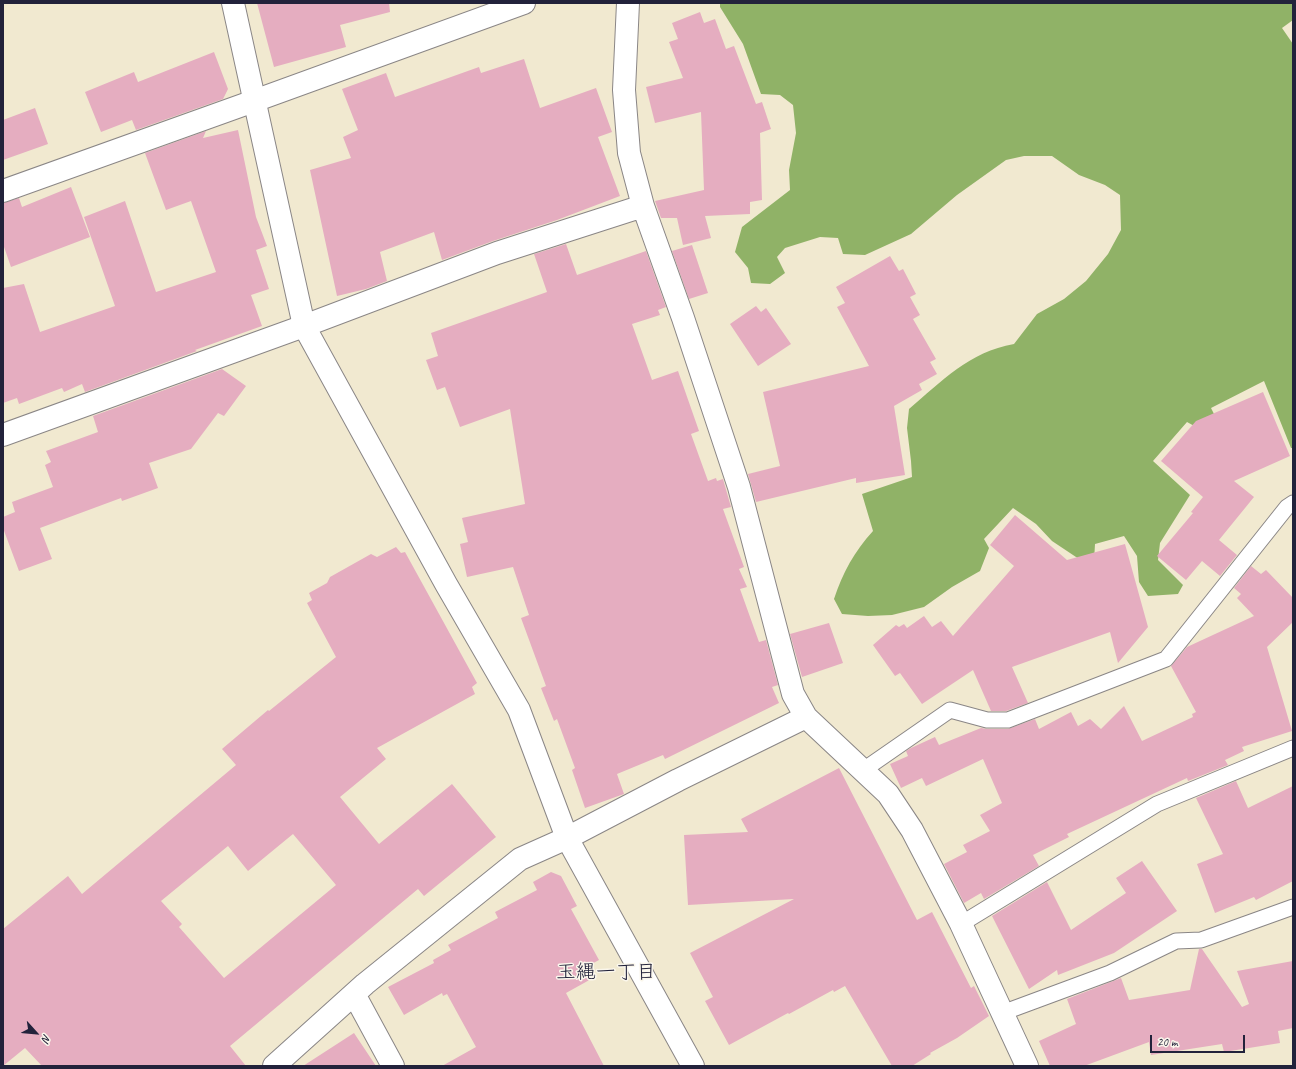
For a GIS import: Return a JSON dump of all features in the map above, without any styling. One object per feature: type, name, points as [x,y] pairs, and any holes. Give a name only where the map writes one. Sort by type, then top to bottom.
[{"type":"street","points":[[233,3],[304,326],[446,584],[519,710],[567,838],[693,1066]]},
{"type":"street","points":[[3,191],[524,3]]},
{"type":"street","points":[[628,3],[624,90],[629,153],[643,206],[683,318],[739,486],[793,694],[806,717],[888,794],[912,830],[961,924],[1027,1066]]},
{"type":"street","points":[[3,434],[304,326],[497,253],[643,206]]},
{"type":"street","points":[[274,1066],[354,994],[520,860],[567,838],[678,780],[806,717]]},
{"type":"street","points":[[354,994],[393,1066]]},
{"type":"lane","points":[[862,771],[950,710],[987,720],[1008,720],[1166,659],[1287,507],[1293,503]]},
{"type":"lane","points":[[961,924],[1157,804],[1290,752]]},
{"type":"lane","points":[[1002,1013],[1110,973],[1176,941],[1201,940],[1293,907]]},
{"type":"green space","points":[[720,3],[1293,3],[1293,20],[1282,28],[1293,44],[1293,448],[1291,448],[1264,381],[1211,408],[1219,424],[1207,433],[1187,422],[1153,461],[1190,495],[1160,543],[1158,560],[1183,585],[1178,594],[1148,596],[1139,582],[1137,556],[1124,536],[1095,544],[1094,561],[1085,563],[1052,541],[1036,524],[1013,508],[984,539],[989,548],[980,571],[952,587],[924,607],[892,615],[868,616],[842,614],[834,599],[837,589],[845,571],[860,547],[873,531],[862,494],[912,477],[907,428],[909,409],[957,369],[983,354],[1014,344],[1037,314],[1064,299],[1086,281],[1108,254],[1121,230],[1120,195],[1105,185],[1079,175],[1052,156],[1024,156],[1006,160],[957,195],[911,234],[865,255],[843,254],[838,238],[820,237],[785,248],[777,257],[785,273],[770,284],[751,283],[748,268],[735,252],[742,227],[790,190],[789,170],[796,133],[793,105],[780,95],[761,94],[743,44],[720,7]]},
{"type":"building","points":[[257,3],[389,3],[390,12],[340,25],[346,47],[274,67]]},
{"type":"building","points":[[700,12],[704,23],[715,19],[726,49],[734,46],[756,104],[762,102],[771,129],[760,133],[762,200],[750,202],[750,214],[705,216],[711,238],[683,245],[677,218],[661,218],[655,201],[704,190],[701,112],[655,123],[646,87],[683,78],[669,42],[678,39],[672,23]]},
{"type":"building","points":[[214,52],[228,89],[223,99],[136,130],[132,120],[101,132],[85,92],[134,72],[138,82]]},
{"type":"building","points":[[524,59],[540,108],[596,88],[612,132],[598,137],[620,196],[557,220],[442,260],[434,232],[380,252],[387,281],[366,289],[337,296],[310,170],[351,158],[343,137],[358,130],[342,89],[386,73],[395,97],[479,67],[481,73]]},
{"type":"building","points":[[35,108],[48,144],[3,160],[3,120]]},
{"type":"building","points":[[238,130],[256,217],[267,246],[256,250],[269,289],[251,295],[262,326],[85,392],[82,384],[64,392],[62,388],[19,404],[17,398],[3,403],[3,288],[24,284],[40,332],[115,306],[84,217],[125,201],[156,292],[216,272],[191,201],[166,210],[145,153],[206,131],[203,138]]},
{"type":"building","points":[[71,187],[90,237],[11,267],[3,244],[3,203],[19,198],[22,207]]},
{"type":"building","points":[[566,244],[577,275],[646,251],[666,307],[658,310],[660,315],[632,324],[652,380],[678,371],[699,431],[691,434],[708,481],[716,478],[717,481],[723,479],[731,507],[723,509],[744,567],[739,569],[747,587],[740,589],[759,642],[766,640],[778,685],[772,687],[779,703],[665,759],[663,755],[617,774],[624,794],[585,808],[572,770],[575,768],[557,719],[554,721],[541,688],[546,686],[521,618],[529,615],[513,567],[467,577],[460,544],[468,542],[462,518],[525,504],[510,409],[460,427],[445,387],[437,390],[426,360],[438,356],[431,333],[547,292],[534,254]]},
{"type":"building","points":[[692,245],[708,293],[689,299],[672,251]]},
{"type":"building","points":[[890,256],[899,271],[903,269],[916,294],[910,297],[920,315],[913,319],[936,359],[930,362],[937,374],[919,384],[922,390],[894,406],[905,475],[856,483],[856,478],[756,502],[748,474],[780,466],[763,392],[869,366],[837,307],[845,303],[836,287]]},
{"type":"building","points":[[756,306],[761,312],[766,308],[791,344],[758,366],[730,324]]},
{"type":"building","points":[[222,369],[246,386],[224,416],[218,413],[191,449],[149,463],[158,488],[122,501],[121,498],[40,528],[52,559],[19,571],[3,528],[3,517],[15,512],[12,502],[53,487],[45,465],[51,462],[46,451],[98,432],[93,416]]},
{"type":"building","points":[[1263,392],[1290,456],[1234,481],[1254,497],[1219,540],[1237,555],[1220,576],[1202,561],[1186,580],[1157,556],[1193,513],[1191,512],[1203,497],[1161,461],[1196,421]]},
{"type":"building","points":[[1015,515],[1067,560],[1125,544],[1148,627],[1118,663],[1110,632],[1012,667],[1028,703],[1006,711],[991,711],[973,670],[922,704],[900,673],[895,676],[873,645],[896,625],[899,627],[904,624],[907,628],[924,616],[932,627],[941,621],[953,636],[1014,566],[990,545]]},
{"type":"building","points":[[396,547],[401,553],[405,552],[477,683],[472,687],[475,694],[377,748],[386,759],[340,797],[379,844],[452,784],[496,837],[424,896],[418,889],[230,1046],[246,1066],[42,1066],[25,1048],[3,1066],[3,929],[68,876],[82,894],[236,765],[222,749],[268,710],[269,711],[336,657],[307,603],[312,600],[309,593],[327,583],[330,577],[371,554],[377,557]],"holes":[[[293,834],[336,885],[224,978],[179,927],[182,924],[161,901],[228,846],[248,871]]]},
{"type":"building","points":[[1251,566],[1261,574],[1266,570],[1293,598],[1293,622],[1267,647],[1292,731],[1242,747],[1244,751],[1225,760],[1228,765],[1188,781],[1187,778],[1067,834],[1069,837],[1033,855],[1039,866],[984,899],[981,893],[964,903],[944,864],[967,852],[963,845],[990,831],[980,815],[1002,803],[983,759],[926,786],[922,778],[901,788],[890,764],[908,756],[906,751],[911,748],[935,737],[939,745],[981,728],[1008,729],[1035,719],[1039,729],[1071,712],[1078,726],[1090,719],[1101,729],[1124,706],[1142,741],[1193,717],[1192,714],[1196,712],[1171,666],[1187,647],[1254,616],[1237,598],[1241,594],[1234,588]]},
{"type":"building","points":[[829,623],[843,663],[802,677],[790,634]]},
{"type":"building","points":[[839,768],[917,920],[932,912],[971,988],[974,986],[989,1016],[912,1066],[892,1066],[845,986],[834,992],[833,990],[729,1045],[705,1001],[713,997],[690,953],[794,899],[688,905],[684,835],[748,832],[741,819]]},
{"type":"building","points":[[1236,781],[1248,808],[1293,786],[1293,881],[1256,900],[1254,897],[1215,913],[1197,864],[1223,854],[1196,798]]},
{"type":"building","points":[[1142,861],[1177,911],[1114,953],[1058,975],[1057,970],[1029,989],[992,916],[1047,882],[1071,930],[1126,893],[1116,878]]},
{"type":"building","points":[[551,872],[561,876],[577,906],[571,909],[599,960],[586,967],[593,978],[566,993],[604,1066],[442,1066],[476,1047],[447,994],[443,996],[442,993],[404,1015],[388,987],[434,963],[433,960],[451,950],[448,945],[498,918],[495,912],[537,890],[533,882]]},
{"type":"building","points":[[1199,949],[1202,949],[1242,1007],[1249,1004],[1237,971],[1293,961],[1293,1028],[1278,1031],[1280,1043],[1224,1052],[1222,1044],[1151,1055],[1149,1042],[1084,1066],[1050,1066],[1039,1041],[1076,1024],[1067,999],[1121,978],[1129,1000],[1190,990]]},
{"type":"building","points":[[354,1033],[376,1066],[303,1066]]},
{"type":"district","name":"玉縄一丁目","points":[[606,973]]}]
